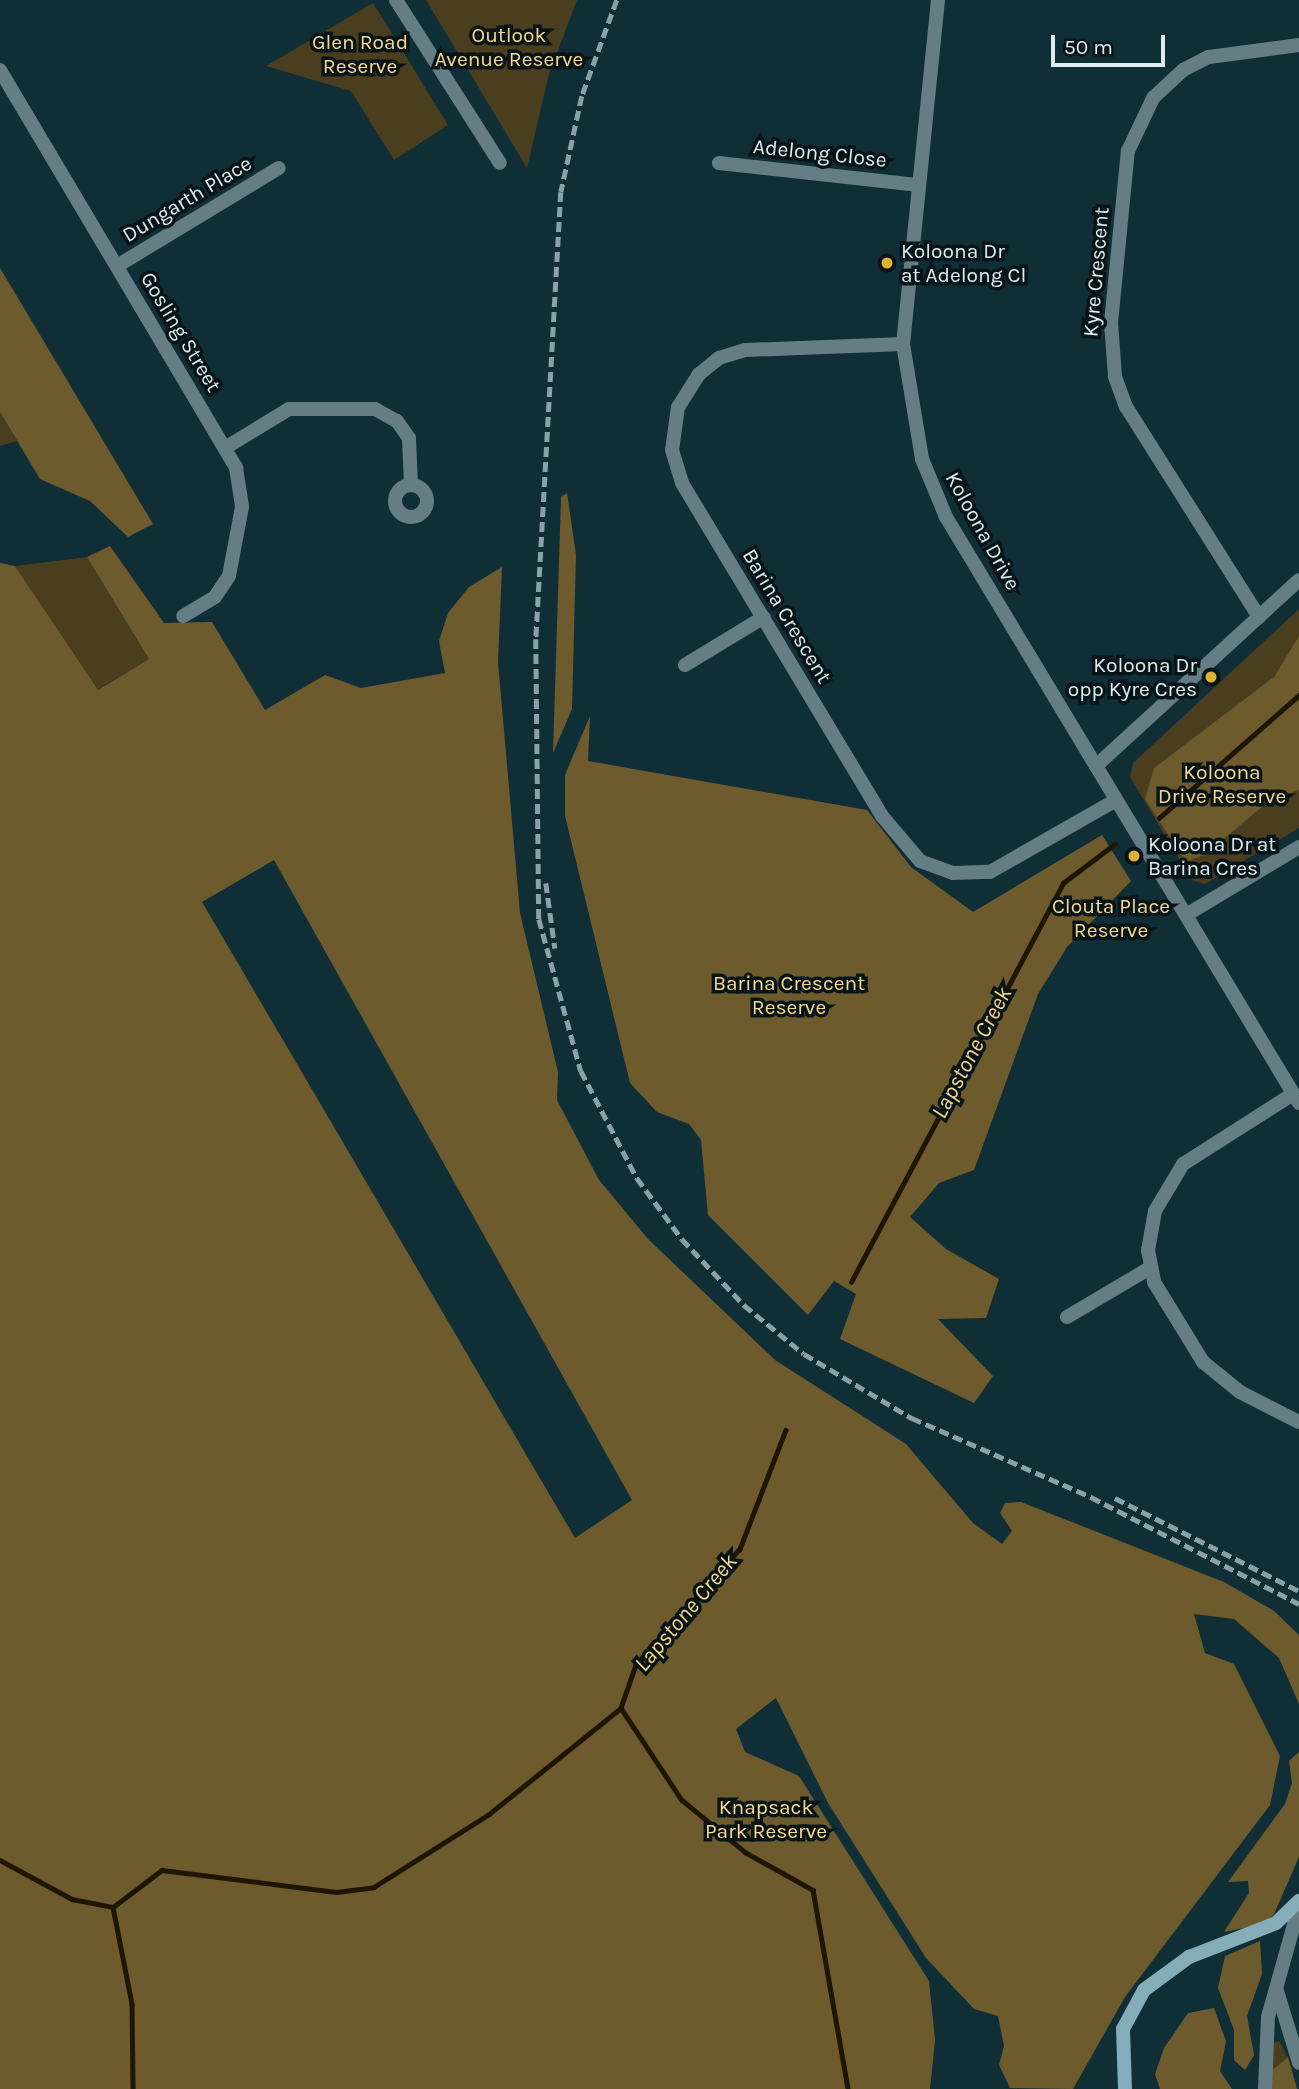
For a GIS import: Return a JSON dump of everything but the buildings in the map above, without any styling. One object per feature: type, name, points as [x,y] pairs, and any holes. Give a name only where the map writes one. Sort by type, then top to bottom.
[{"type":"main road","points":[[1125,2089],[1123,2029],[1144,1990],[1189,1957],[1276,1923],[1299,1904]]},
{"type":"street","points":[[396,0],[500,163]]},
{"type":"street","name":"Koloona Drive","points":[[938,0],[917,185],[903,344],[915,436],[938,498],[1296,1099]]},
{"type":"street","name":"Kyre Crescent","points":[[1259,617],[1126,407],[1115,376],[1111,323],[1128,151],[1153,97],[1182,71],[1209,57],[1299,45]]},
{"type":"street","name":"Gosling Street","points":[[0,70],[225,448],[242,498],[233,565],[215,597],[183,616]]},
{"type":"street","name":"Adelong Close","points":[[719,163],[917,185]]},
{"type":"street","name":"Dungarth Place","points":[[117,266],[279,168]]},
{"type":"street","name":"Barina Crescent","points":[[903,344],[732,353],[709,365],[683,395],[672,433],[675,465],[882,816],[919,861],[953,873],[990,872],[1116,800]]},
{"type":"street","points":[[225,448],[302,406],[375,409],[397,421],[409,438],[411,485]]},
{"type":"street","points":[[1096,766],[1299,580]]},
{"type":"street","points":[[685,665],[764,617]]},
{"type":"street","points":[[1186,915],[1299,847]]},
{"type":"street","points":[[1296,1099],[1194,1154],[1172,1176],[1155,1211],[1150,1268],[1183,1335],[1212,1372],[1299,1423]]},
{"type":"street","points":[[1067,1317],[1150,1268]]},
{"type":"street","points":[[1265,2089],[1265,2041],[1299,1904]]},
{"type":"street","points":[[1276,1990],[1299,2063]]},
{"type":"green space","name":"Outlook Avenue Reserve","points":[[426,0],[577,0],[549,74],[527,168]]},
{"type":"green space","name":"Glen Road Reserve","points":[[373,3],[448,125],[394,160],[351,91],[266,66]]},
{"type":"green space","points":[[0,268],[153,524],[128,537],[90,501],[40,479],[0,412]]},
{"type":"green space","points":[[0,412],[17,441],[0,446]]},
{"type":"green space","points":[[567,493],[576,555],[572,709],[553,753],[561,497]]},
{"type":"green space","name":"Knapsack Park Reserve","points":[[110,546],[164,623],[212,622],[265,710],[325,675],[361,688],[445,673],[439,641],[448,613],[469,587],[502,567],[498,662],[520,913],[558,1072],[557,1100],[599,1180],[648,1239],[775,1360],[906,1444],[973,1523],[1002,1544],[1012,1531],[1000,1513],[1005,1503],[1021,1502],[1224,1582],[1274,1611],[1299,1635],[1299,1704],[1279,1658],[1234,1619],[1194,1614],[1205,1653],[1234,1664],[1280,1756],[1270,1805],[1125,1997],[1073,2089],[1010,2088],[999,2065],[1004,2046],[998,2016],[974,2009],[926,1958],[828,1803],[776,1698],[736,1729],[745,1752],[799,1776],[929,1981],[935,2040],[930,2089],[0,2089],[0,563],[15,566],[98,690],[149,659],[87,557]],"holes":[[[274,860],[632,1500],[575,1538],[202,902]]]},
{"type":"green space","points":[[87,557],[149,659],[97,690],[15,566]]},
{"type":"green space","name":"Koloona Drive Reserve","points":[[1299,609],[1299,828],[1205,884],[1192,880],[1130,777],[1133,763]]},
{"type":"green space","name":"Koloona Drive Reserve","points":[[1299,636],[1299,790],[1270,800],[1206,854],[1186,862],[1145,799],[1154,768],[1274,677]]},
{"type":"green space","name":"Barina Crescent Reserve","points":[[590,716],[588,761],[867,810],[911,867],[973,912],[1102,835],[1131,881],[1067,947],[1038,994],[974,1170],[939,1183],[910,1217],[946,1249],[999,1279],[986,1318],[938,1319],[993,1376],[974,1403],[840,1339],[856,1294],[834,1281],[808,1315],[708,1215],[701,1140],[689,1124],[657,1112],[630,1083],[565,816],[565,775]]},
{"type":"green space","points":[[1299,1752],[1299,1857],[1274,1914],[1264,1924],[1224,1932],[1249,1893],[1248,1881],[1228,1882],[1285,1804],[1292,1783],[1289,1761]]},
{"type":"green space","points":[[1260,1941],[1262,1974],[1247,2016],[1254,2055],[1245,2070],[1234,2060],[1234,2030],[1218,1988],[1225,1956]]},
{"type":"green space","points":[[1214,2008],[1226,2041],[1220,2071],[1232,2089],[1160,2089],[1155,2074],[1164,2048],[1188,2013]]},
{"type":"green space","points":[[1279,2041],[1288,2057],[1270,2072],[1274,2043]]},
{"type":"green space","points":[[1288,2057],[1297,2089],[1272,2089],[1270,2072]]},
{"type":"waterway","name":"Lapstone Creek","points":[[1159,818],[1299,695]]},
{"type":"waterway","name":"Lapstone Creek","points":[[851,1282],[1063,883],[1115,844]]},
{"type":"waterway","name":"Lapstone Creek","points":[[786,1430],[740,1549],[636,1665],[621,1708],[682,1800],[745,1852],[813,1890],[848,2089]]},
{"type":"waterway","points":[[0,1860],[72,1899],[113,1907],[162,1870],[336,1892],[374,1887],[489,1814],[621,1708]]},
{"type":"waterway","points":[[113,1907],[132,2004],[133,2089]]},
{"type":"railway","points":[[617,0],[582,96],[561,192],[536,639],[539,919],[581,1071],[637,1178],[682,1239],[744,1305],[804,1354],[912,1418],[1091,1497],[1299,1604]]},
{"type":"railway","points":[[546,883],[555,948]]},
{"type":"railway","points":[[1115,1498],[1299,1591]]},
{"type":"place","name":"Koloona Dr at Adelong Cl","points":[[887,263]]},
{"type":"place","name":"Koloona Dr opp Kyre Cres","points":[[1211,677]]},
{"type":"place","name":"Koloona Dr at Barina Cres","points":[[1134,856]]},
{"type":"park label","name":"Clouta Place Reserve","points":[[1111,918]]}]
